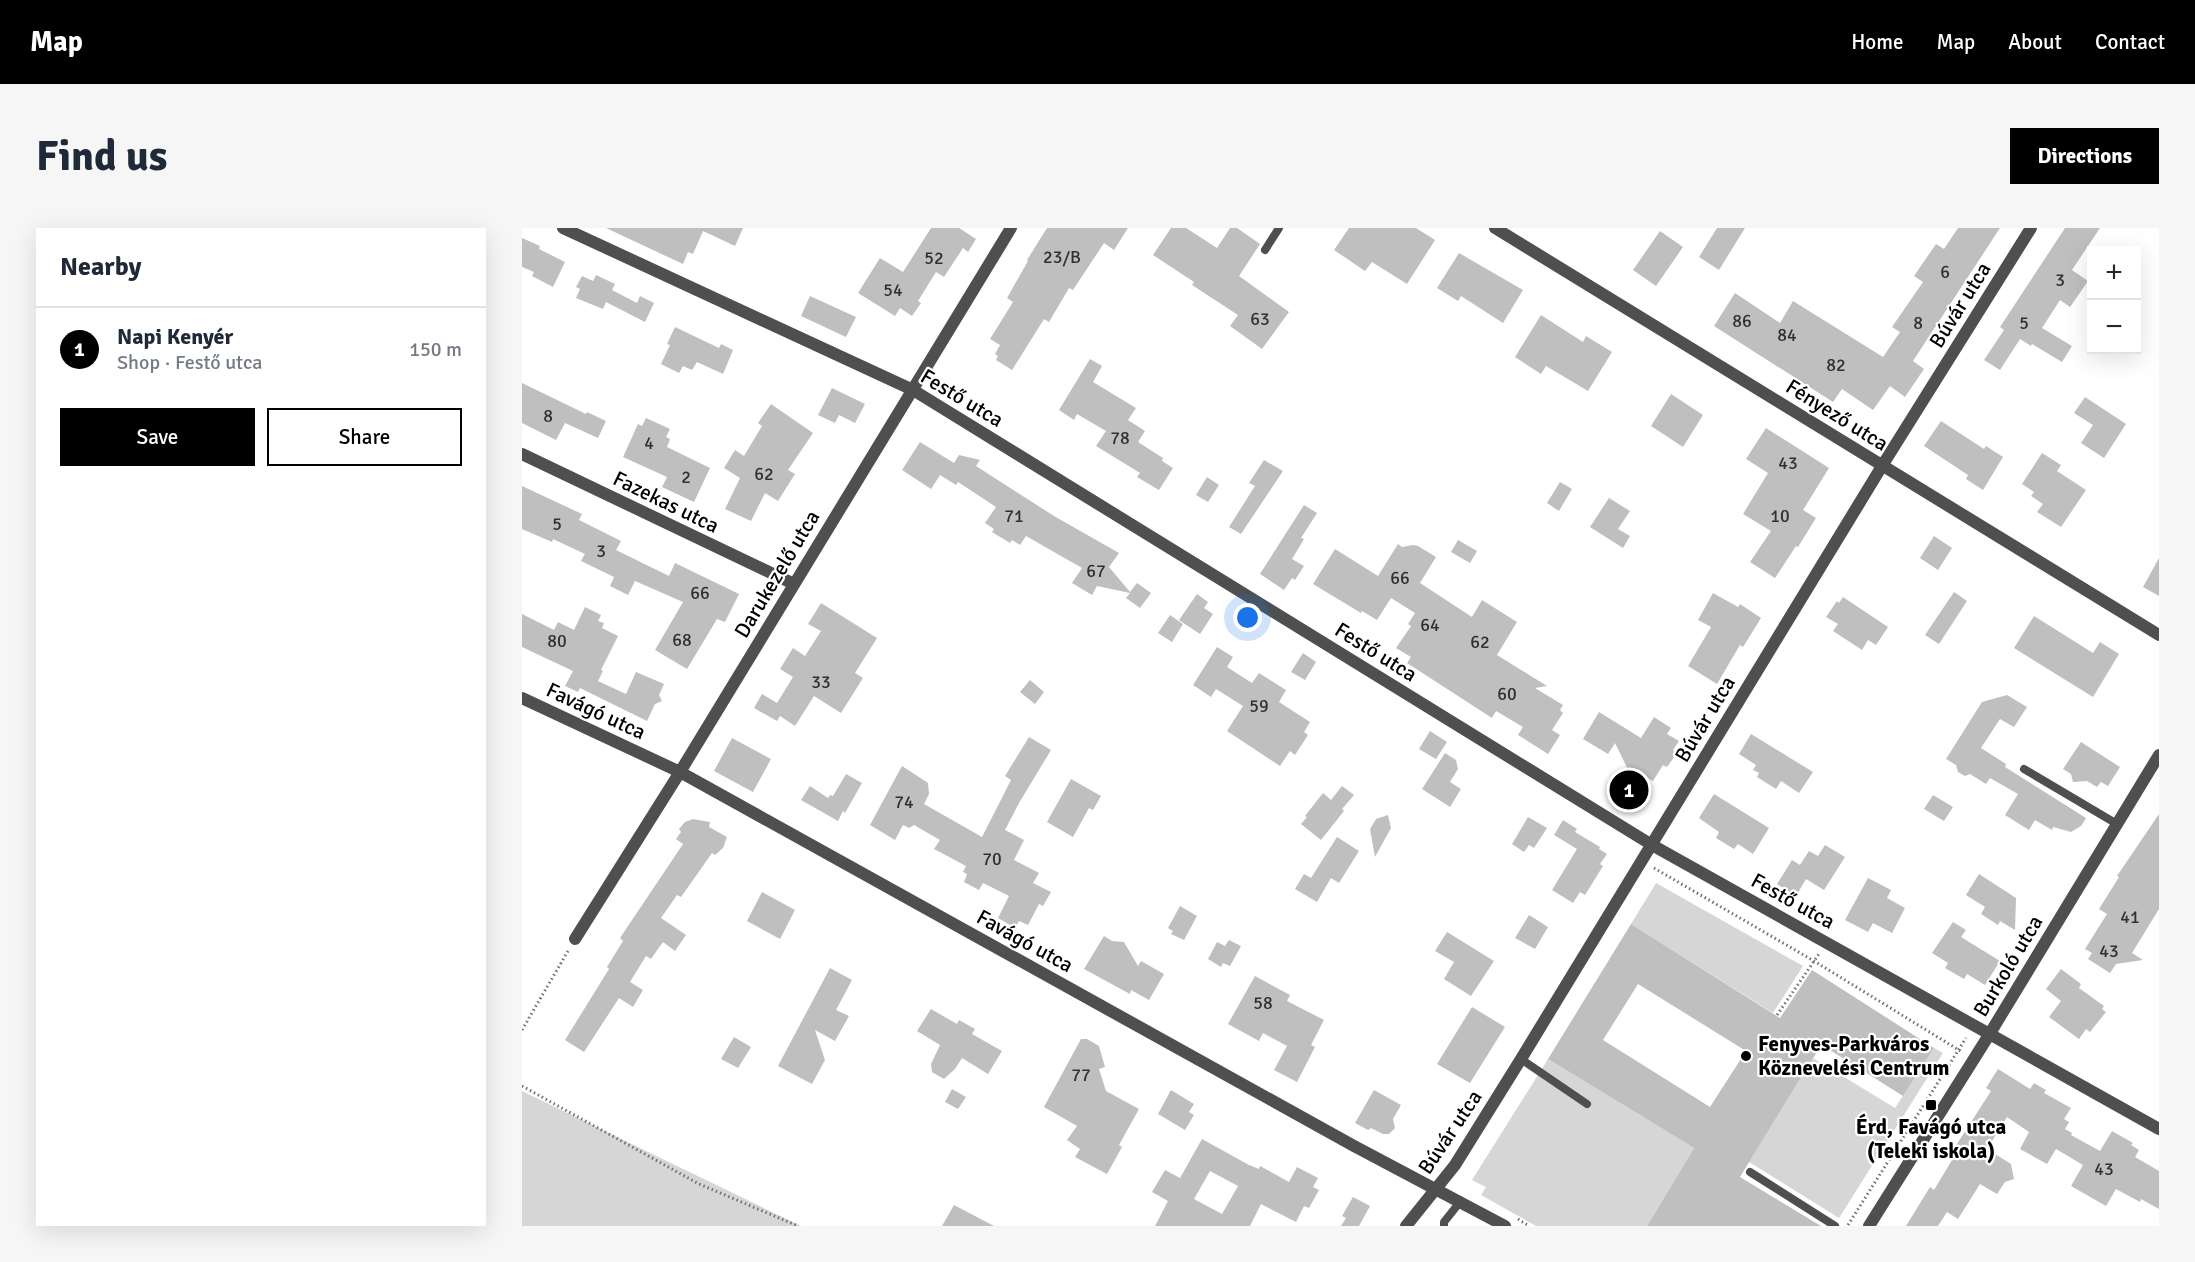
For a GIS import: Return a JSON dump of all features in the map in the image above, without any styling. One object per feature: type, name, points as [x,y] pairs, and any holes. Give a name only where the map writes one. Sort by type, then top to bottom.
[{"type":"street","name":"Festő utca","points":[[563,228],[913,390],[1652,845],[2159,1129]]},
{"type":"street","name":"Darukezelő utca","points":[[575,939],[680,772],[1011,228]]},
{"type":"street","name":"Fényező utca","points":[[1495,228],[2159,635]]},
{"type":"street","name":"Búvár utca","points":[[1406,1226],[1455,1165],[1882,466],[2031,228]]},
{"type":"street","name":"Fazekas utca","points":[[522,454],[794,584]]},
{"type":"street","name":"Favágó utca","points":[[522,698],[680,772],[1344,1141],[1505,1226]]},
{"type":"street","name":"Burkoló utca","points":[[1869,1226],[1989,1035],[2159,755]]},
{"type":"lane","points":[[1265,250],[1279,228]]},
{"type":"lane","points":[[2024,770],[2117,824]]},
{"type":"lane","points":[[1521,1059],[1587,1104]]},
{"type":"lane","points":[[1750,1172],[1835,1226]]},
{"type":"lane","points":[[1444,1226],[1444,1222],[1460,1202]]},
{"type":"path","points":[[1642,860],[1814,961],[1973,1059]]},
{"type":"path","points":[[522,1030],[575,939]]},
{"type":"path","points":[[1777,1015],[1808,969]]},
{"type":"path","points":[[1845,1226],[1851,1223],[1974,1026]]},
{"type":"path","points":[[522,1086],[699,1184],[798,1226]]},
{"type":"shaded area","points":[[1656,883],[1803,966],[1773,1013],[1631,924]]},
{"type":"shaded area","points":[[1934,1048],[1943,1053],[1839,1218],[1749,1162],[1813,1058],[1895,1108]]},
{"type":"shaded area","points":[[1548,1059],[1694,1148],[1647,1226],[1536,1226],[1481,1195],[1486,1187],[1472,1180]]},
{"type":"shaded area","points":[[522,1091],[801,1226],[522,1226]]},
{"type":"building","points":[[606,228],[743,228],[735,246],[703,231],[693,254],[688,252],[683,264]]},
{"type":"building","points":[[931,228],[959,228],[976,239],[968,252],[963,248],[944,277],[936,272],[918,301],[921,303],[912,316],[900,308],[895,316],[858,293],[880,258],[903,272]]},
{"type":"building","points":[[1047,228],[1128,228],[1114,250],[1104,243],[1073,290],[1069,288],[1049,322],[1044,319],[1012,370],[996,360],[998,356],[995,354],[1000,345],[990,339],[1013,302],[1007,298]]},
{"type":"building","points":[[1171,228],[1186,228],[1217,248],[1230,228],[1237,228],[1260,244],[1239,276],[1289,312],[1262,349],[1230,326],[1238,315],[1192,285],[1194,282],[1153,255]]},
{"type":"building","points":[[1349,228],[1416,228],[1435,240],[1407,284],[1372,262],[1365,271],[1334,250]]},
{"type":"building","points":[[1717,228],[1745,228],[1719,270],[1699,257]]},
{"type":"building","points":[[1958,228],[2000,228],[1913,361],[1924,369],[1905,397],[1890,386],[1873,410],[1842,389],[1833,402],[1714,326],[1735,293],[1780,323],[1793,301],[1883,357],[1900,332],[1892,327],[1923,282],[1914,276],[1936,244],[1944,249]]},
{"type":"building","points":[[2065,228],[2100,228],[2072,270],[2087,282],[2070,307],[2060,300],[2042,328],[2072,346],[2062,362],[2020,339],[2000,370],[1984,360],[2004,330],[2000,327]]},
{"type":"building","points":[[1660,231],[1683,247],[1656,286],[1633,270]]},
{"type":"building","points":[[522,238],[565,262],[553,287],[532,276],[534,272],[522,267]]},
{"type":"building","points":[[1459,253],[1523,290],[1503,323],[1461,296],[1458,301],[1437,288]]},
{"type":"building","points":[[596,275],[615,284],[612,290],[637,303],[640,296],[654,303],[645,322],[606,302],[603,309],[576,298],[580,289],[576,287],[582,276],[593,281]]},
{"type":"building","points":[[810,296],[856,317],[846,337],[801,316]]},
{"type":"building","points":[[1541,315],[1583,342],[1586,336],[1612,352],[1588,391],[1546,366],[1541,374],[1515,357]]},
{"type":"building","points":[[675,327],[719,348],[721,344],[733,350],[723,374],[697,362],[692,370],[683,366],[679,373],[661,364]]},
{"type":"building","points":[[1090,359],[1102,366],[1093,382],[1136,408],[1128,420],[1145,431],[1138,442],[1163,458],[1162,461],[1173,468],[1159,490],[1137,477],[1140,473],[1096,446],[1106,431],[1077,414],[1074,420],[1059,410]]},
{"type":"building","points":[[522,383],[586,414],[587,412],[606,421],[598,438],[565,423],[556,440],[522,423]]},
{"type":"building","points":[[832,388],[865,404],[855,423],[839,415],[835,423],[818,415]]},
{"type":"building","points":[[1671,394],[1703,415],[1683,447],[1651,426]]},
{"type":"building","points":[[2085,397],[2126,424],[2104,458],[2081,443],[2093,425],[2074,413]]},
{"type":"building","points":[[771,404],[813,433],[788,470],[795,474],[778,501],[765,493],[751,521],[725,509],[740,478],[724,468],[735,450],[744,456],[762,426],[758,423]]},
{"type":"building","points":[[646,418],[670,429],[666,437],[670,439],[667,447],[710,468],[694,502],[662,487],[667,477],[623,457],[638,424],[642,426]]},
{"type":"building","points":[[1941,421],[1984,449],[1986,446],[2003,457],[1983,490],[1966,479],[1968,475],[1924,446]]},
{"type":"building","points":[[1766,428],[1829,468],[1803,510],[1816,518],[1775,578],[1750,562],[1771,531],[1743,514],[1768,473],[1746,459]]},
{"type":"building","points":[[920,442],[954,463],[959,455],[980,460],[976,466],[1054,516],[1119,553],[1109,567],[1130,592],[1137,583],[1151,593],[1140,608],[1126,598],[1130,593],[1097,586],[1092,595],[1072,583],[1082,568],[1026,536],[1020,545],[1012,540],[1010,543],[992,532],[994,529],[985,523],[996,507],[958,482],[956,485],[940,475],[931,489],[902,470]]},
{"type":"building","points":[[2042,453],[2061,465],[2057,471],[2086,490],[2061,527],[2037,512],[2043,504],[2031,496],[2034,492],[2022,484]]},
{"type":"building","points":[[1264,460],[1283,471],[1241,534],[1229,527],[1255,486],[1249,483]]},
{"type":"building","points":[[1207,477],[1219,485],[1208,502],[1196,495]]},
{"type":"building","points":[[1560,482],[1572,489],[1559,511],[1547,503]]},
{"type":"building","points":[[522,486],[582,514],[579,520],[621,541],[616,550],[669,576],[675,563],[739,594],[725,622],[717,619],[687,669],[655,650],[683,602],[635,581],[628,595],[610,586],[614,577],[581,561],[585,554],[553,539],[552,542],[522,529]]},
{"type":"building","points":[[1609,498],[1630,511],[1618,529],[1630,536],[1623,548],[1590,527]]},
{"type":"building","points":[[1304,505],[1317,513],[1301,538],[1304,539],[1292,559],[1304,566],[1295,580],[1292,578],[1284,590],[1260,574]]},
{"type":"building","points":[[1934,536],[1952,548],[1938,570],[1920,558]]},
{"type":"building","points":[[1458,540],[1477,551],[1470,563],[1451,552]]},
{"type":"building","points":[[1398,544],[1402,547],[1418,546],[1436,557],[1420,583],[1472,617],[1482,600],[1517,622],[1497,655],[1547,686],[1535,688],[1563,705],[1560,710],[1563,713],[1552,730],[1560,735],[1548,754],[1518,735],[1523,727],[1496,711],[1492,718],[1407,663],[1411,657],[1396,648],[1411,626],[1408,624],[1415,613],[1391,598],[1377,620],[1313,584],[1335,549],[1378,576]]},
{"type":"building","points":[[2159,558],[2159,596],[2143,587]]},
{"type":"building","points":[[1954,592],[1967,601],[1939,644],[1925,635]]},
{"type":"building","points":[[1713,593],[1738,607],[1740,604],[1761,618],[1743,647],[1740,645],[1717,684],[1688,666],[1711,627],[1698,620]]},
{"type":"building","points":[[1197,594],[1208,602],[1204,608],[1213,614],[1200,634],[1179,620]]},
{"type":"building","points":[[1843,597],[1888,627],[1876,645],[1868,640],[1862,650],[1833,631],[1838,624],[1826,617],[1837,601],[1839,603]]},
{"type":"building","points":[[821,603],[877,638],[855,673],[863,678],[841,713],[814,696],[795,726],[780,716],[777,721],[754,708],[762,694],[777,703],[793,677],[780,669],[793,648],[805,656],[821,631],[808,624]]},
{"type":"building","points":[[585,607],[601,615],[598,621],[604,623],[602,628],[618,636],[598,681],[626,694],[636,672],[664,684],[659,695],[662,701],[655,704],[647,721],[580,688],[578,692],[565,686],[573,671],[522,647],[522,614],[554,630],[558,622],[574,630]]},
{"type":"building","points":[[1170,615],[1183,624],[1172,642],[1158,633]]},
{"type":"building","points":[[2034,616],[2093,653],[2100,642],[2119,654],[2093,697],[2014,648]]},
{"type":"building","points":[[1217,647],[1233,657],[1227,667],[1252,683],[1259,673],[1286,690],[1279,702],[1310,722],[1304,732],[1308,735],[1295,755],[1290,751],[1280,766],[1227,731],[1243,706],[1216,689],[1211,697],[1193,685]]},
{"type":"building","points":[[1303,653],[1316,662],[1305,680],[1291,672]]},
{"type":"building","points":[[1030,680],[1044,692],[1035,704],[1020,692]]},
{"type":"building","points":[[2007,695],[2027,707],[2014,727],[2000,719],[1981,748],[2006,764],[2005,767],[2086,818],[2081,826],[2071,832],[2053,827],[2052,830],[2035,820],[2029,830],[2005,815],[2018,794],[1990,778],[1986,784],[1970,774],[1965,776],[1958,772],[1956,765],[1946,759],[1982,702]]},
{"type":"building","points":[[1599,712],[1641,738],[1654,717],[1671,728],[1667,734],[1679,741],[1673,750],[1677,753],[1667,767],[1663,765],[1653,781],[1645,776],[1637,788],[1615,743],[1608,754],[1583,739]]},
{"type":"building","points":[[1430,731],[1447,742],[1436,759],[1419,749]]},
{"type":"building","points":[[1751,734],[1813,772],[1799,793],[1781,781],[1776,789],[1757,777],[1759,773],[1753,770],[1756,765],[1739,754]]},
{"type":"building","points":[[1029,737],[1051,750],[1005,830],[1024,840],[1014,860],[1039,873],[1033,883],[1051,892],[1043,906],[1039,904],[1028,925],[1019,921],[1015,928],[998,918],[1009,896],[983,883],[979,890],[964,882],[967,874],[963,872],[966,866],[934,849],[940,840],[914,825],[909,828],[903,825],[895,840],[870,825],[902,766],[928,783],[929,794],[924,804],[982,837],[1011,780],[1005,776]]},
{"type":"building","points":[[732,738],[771,759],[753,792],[714,771]]},
{"type":"building","points":[[2081,742],[2120,767],[2108,786],[2101,782],[2097,787],[2087,781],[2073,782],[2071,774],[2063,769]]},
{"type":"building","points":[[1445,753],[1456,760],[1458,769],[1450,782],[1461,789],[1450,807],[1422,789]]},
{"type":"building","points":[[846,774],[862,783],[838,821],[801,800],[810,786],[828,798],[830,795],[833,796]]},
{"type":"building","points":[[1071,779],[1101,796],[1093,810],[1089,808],[1073,837],[1047,822]]},
{"type":"building","points":[[1342,786],[1354,795],[1321,840],[1301,824],[1323,793],[1331,800]]},
{"type":"building","points":[[1714,794],[1769,828],[1753,854],[1738,844],[1734,849],[1716,838],[1719,832],[1699,818]]},
{"type":"building","points":[[1933,795],[1953,807],[1944,821],[1924,809]]},
{"type":"building","points":[[2159,814],[2159,909],[2132,953],[2143,960],[2116,964],[2110,973],[2088,959],[2092,953],[2085,949],[2107,914],[2099,909],[2119,877],[2117,876]]},
{"type":"building","points":[[1388,815],[1391,828],[1375,857],[1370,829],[1376,819]]},
{"type":"building","points":[[1528,817],[1547,828],[1534,848],[1529,845],[1524,852],[1512,844]]},
{"type":"building","points":[[693,819],[710,822],[709,827],[727,837],[723,848],[715,855],[712,853],[681,897],[677,895],[661,918],[686,935],[675,951],[663,942],[651,959],[646,956],[630,982],[643,990],[633,1007],[619,998],[584,1052],[565,1040],[609,969],[607,967],[623,941],[620,938],[683,844],[676,839],[681,832],[679,829],[685,822]]},
{"type":"building","points":[[1563,820],[1577,829],[1575,832],[1600,847],[1599,849],[1607,854],[1600,864],[1603,866],[1585,895],[1580,892],[1573,903],[1552,890],[1577,849],[1554,835]]},
{"type":"building","points":[[1337,837],[1359,851],[1339,883],[1331,878],[1317,902],[1295,889],[1304,874],[1311,878]]},
{"type":"building","points":[[1825,845],[1845,857],[1824,890],[1806,879],[1796,896],[1777,884],[1792,860],[1800,865],[1809,851],[1818,856]]},
{"type":"building","points":[[1979,874],[2016,898],[2015,930],[2000,921],[1998,925],[1981,914],[1985,907],[1966,895]]},
{"type":"building","points":[[1868,878],[1891,890],[1887,898],[1905,908],[1892,933],[1873,923],[1868,932],[1845,920]]},
{"type":"building","points":[[762,892],[795,910],[780,939],[747,921]]},
{"type":"building","points":[[1180,906],[1197,916],[1184,940],[1171,934],[1173,931],[1168,928]]},
{"type":"building","points":[[1529,915],[1548,927],[1535,949],[1515,938]]},
{"type":"building","points":[[1953,922],[1966,930],[1961,937],[2000,961],[1985,985],[1967,974],[1964,979],[1945,968],[1948,963],[1932,953]]},
{"type":"building","points":[[1631,924],[1780,1018],[1812,970],[1934,1048],[1903,1096],[1822,1045],[1813,1058],[1740,1177],[1821,1226],[1647,1226],[1694,1148],[1548,1059]],"holes":[[[1638,984],[1746,1051],[1710,1107],[1603,1040]]]},
{"type":"building","points":[[1447,932],[1494,961],[1471,996],[1444,979],[1454,962],[1435,951]]},
{"type":"building","points":[[1104,936],[1112,941],[1124,942],[1138,966],[1141,961],[1164,974],[1149,1000],[1131,990],[1130,994],[1084,969]]},
{"type":"building","points":[[1229,940],[1241,946],[1230,966],[1223,963],[1221,967],[1208,959],[1217,942],[1225,946]]},
{"type":"building","points":[[830,968],[852,980],[836,1010],[849,1016],[835,1041],[815,1030],[825,1060],[812,1084],[778,1066]]},
{"type":"building","points":[[2061,969],[2081,984],[2079,988],[2104,1006],[2102,1009],[2106,1012],[2090,1032],[2086,1029],[2079,1039],[2049,1017],[2061,1001],[2046,989]]},
{"type":"building","points":[[1255,976],[1290,995],[1287,1001],[1324,1020],[1311,1045],[1315,1047],[1297,1082],[1274,1070],[1287,1046],[1263,1033],[1259,1041],[1228,1024]]},
{"type":"building","points":[[1472,1007],[1505,1027],[1470,1083],[1437,1064]]},
{"type":"building","points":[[931,1009],[957,1024],[959,1020],[975,1029],[972,1034],[1002,1051],[988,1074],[962,1058],[955,1069],[944,1079],[932,1072],[931,1064],[940,1045],[917,1031]]},
{"type":"building","points":[[734,1037],[751,1047],[738,1068],[721,1059]]},
{"type":"building","points":[[1081,1039],[1087,1039],[1099,1046],[1105,1067],[1099,1069],[1106,1091],[1139,1109],[1119,1145],[1122,1147],[1107,1174],[1075,1157],[1080,1149],[1067,1140],[1077,1126],[1044,1107]]},
{"type":"building","points":[[1998,1069],[2030,1089],[2034,1083],[2046,1090],[2044,1093],[2071,1108],[2064,1119],[2069,1122],[2065,1129],[2072,1133],[2071,1135],[2100,1151],[2112,1131],[2133,1143],[2131,1145],[2139,1150],[2135,1157],[2159,1171],[2159,1209],[2116,1189],[2106,1206],[2071,1186],[2083,1165],[2056,1149],[2047,1164],[2020,1149],[2029,1132],[2007,1117],[1987,1149],[2011,1164],[2014,1179],[2005,1182],[1997,1194],[1980,1184],[1958,1219],[1947,1212],[1938,1226],[1906,1226],[1930,1187],[1934,1190],[1952,1160],[1948,1158],[1991,1091],[1986,1088]]},
{"type":"building","points":[[952,1089],[966,1097],[958,1109],[945,1102]]},
{"type":"building","points":[[1171,1090],[1194,1104],[1189,1112],[1194,1115],[1185,1130],[1158,1114]]},
{"type":"building","points":[[1374,1090],[1401,1105],[1393,1119],[1395,1128],[1389,1134],[1383,1134],[1371,1128],[1368,1130],[1355,1123]]},
{"type":"building","points":[[1202,1139],[1249,1165],[1259,1169],[1260,1166],[1289,1182],[1297,1167],[1318,1178],[1313,1187],[1319,1190],[1309,1208],[1304,1206],[1296,1222],[1261,1204],[1250,1226],[1155,1226],[1168,1201],[1152,1192],[1165,1170],[1180,1178]],"holes":[[[1210,1171],[1238,1186],[1222,1214],[1194,1199]]]},
{"type":"building","points":[[1353,1197],[1370,1206],[1359,1226],[1341,1226],[1346,1218],[1342,1216]]},
{"type":"building","points":[[954,1205],[994,1226],[942,1226]]},
{"type":"place","name":"Napi Kenyér","points":[[1629,790]]},
{"type":"place","name":"Fenyves-Parkváros Köznevelési Centrum","points":[[1746,1056]]},
{"type":"place","name":"Érd, Favágó utca (Teleki iskola)","points":[[1931,1105]]}]
